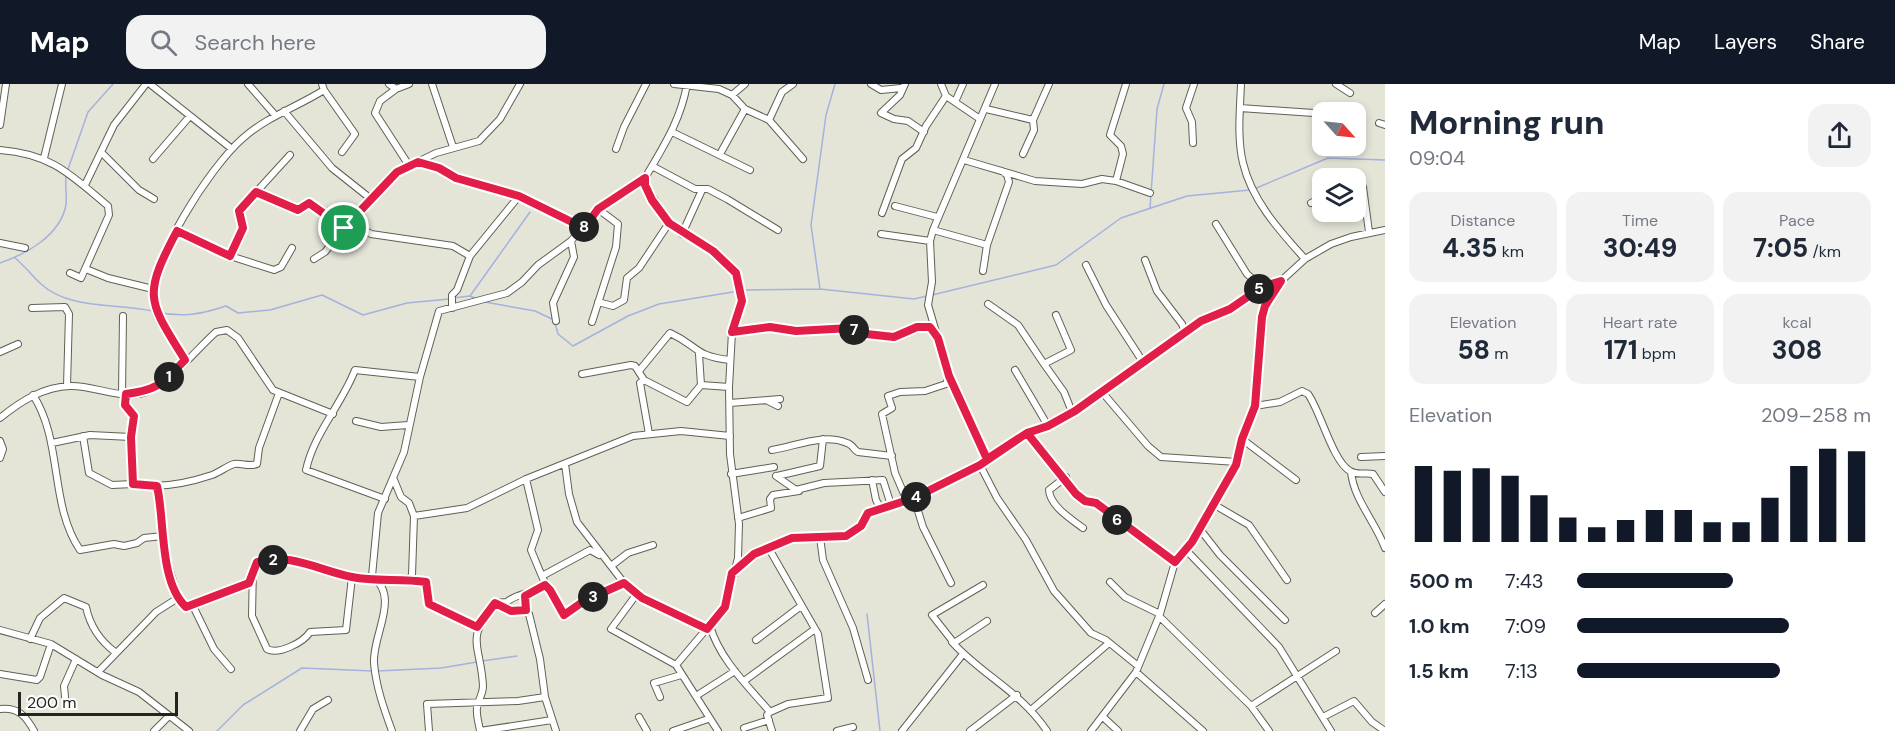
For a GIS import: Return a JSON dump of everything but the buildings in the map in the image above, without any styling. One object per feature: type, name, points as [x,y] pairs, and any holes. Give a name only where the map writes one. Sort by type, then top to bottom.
[{"type":"street","points":[[0,125],[6,84]]},
{"type":"street","points":[[44,158],[62,84]]},
{"type":"street","points":[[85,185],[114,125],[148,84],[232,149]]},
{"type":"street","points":[[248,84],[275,115]]},
{"type":"street","points":[[389,84],[396,89]]},
{"type":"street","points":[[409,84],[396,89],[380,101],[375,113],[410,166]]},
{"type":"street","points":[[432,84],[453,147]]},
{"type":"street","points":[[314,259],[325,252],[397,172],[453,147],[479,141],[500,119],[520,84]]},
{"type":"street","points":[[616,149],[624,127],[646,84]]},
{"type":"street","points":[[675,84],[719,89],[732,95],[745,109],[769,120],[803,159]]},
{"type":"street","points":[[380,580],[372,576],[378,513],[394,480],[406,444],[408,425],[439,311],[441,308],[452,308],[507,293],[571,241],[598,209],[645,178],[672,132],[683,106],[687,84]]},
{"type":"street","points":[[732,95],[745,84]]},
{"type":"street","points":[[769,120],[782,92],[793,84]]},
{"type":"street","points":[[871,84],[881,90],[903,86],[900,95],[881,113],[908,122],[924,132]]},
{"type":"street","points":[[942,84],[946,96],[980,119]]},
{"type":"street","points":[[955,102],[963,84]]},
{"type":"street","points":[[987,459],[949,376],[928,305],[930,241],[933,230],[995,84]]},
{"type":"street","points":[[1023,154],[1034,130],[1033,120],[1049,84]]},
{"type":"street","points":[[1116,181],[1124,154],[1121,146],[1110,135],[1126,84]]},
{"type":"street","points":[[1193,144],[1192,122],[1186,108],[1194,84]]},
{"type":"street","points":[[1240,84],[1240,142],[1248,180],[1270,219],[1305,259]]},
{"type":"street","points":[[1336,84],[1350,93]]},
{"type":"street","points":[[185,360],[154,308],[153,289],[162,259],[206,180],[232,149],[275,115],[323,87],[355,134],[342,152]]},
{"type":"street","points":[[882,213],[902,159],[916,148],[946,96]]},
{"type":"street","points":[[1240,108],[1312,113]]},
{"type":"street","points":[[720,154],[745,109]]},
{"type":"street","points":[[986,109],[1033,120]]},
{"type":"street","points":[[284,111],[332,168],[371,199]]},
{"type":"street","points":[[153,159],[190,116]]},
{"type":"street","points":[[672,132],[750,170]]},
{"type":"street","points":[[0,150],[44,158],[61,166],[110,209],[82,277],[70,273]]},
{"type":"street","points":[[101,152],[139,190],[154,199]]},
{"type":"street","points":[[230,256],[243,228],[239,211],[291,155]]},
{"type":"street","points":[[964,160],[1044,183],[1083,184],[1102,179],[1116,181],[1149,193]]},
{"type":"street","points":[[418,162],[439,168],[456,178],[519,196],[584,228]]},
{"type":"street","points":[[652,166],[695,189],[708,189],[726,198],[778,230]]},
{"type":"street","points":[[983,271],[987,245],[1010,182],[1002,171]]},
{"type":"street","points":[[645,178],[645,185],[652,200],[669,223],[682,234],[713,251],[736,273],[742,301],[732,332],[729,387],[731,474],[738,518],[736,569],[725,607],[676,665]]},
{"type":"street","points":[[682,234],[702,190]]},
{"type":"street","points":[[256,192],[298,210],[309,203],[347,225],[371,234],[453,246],[470,256]]},
{"type":"street","points":[[452,308],[452,296],[457,290],[470,256],[519,196]]},
{"type":"street","points":[[1366,202],[1370,232]]},
{"type":"street","points":[[896,206],[937,217]]},
{"type":"street","points":[[592,322],[616,247],[618,224],[598,209]]},
{"type":"street","points":[[598,302],[613,306],[624,300],[627,278],[639,268],[669,223]]},
{"type":"street","points":[[1216,224],[1247,273],[1262,287]]},
{"type":"street","points":[[933,230],[987,245]]},
{"type":"street","points":[[1091,731],[1137,669],[1159,615],[1175,562],[1199,528],[1237,462],[1242,439],[1255,406],[1262,317],[1265,306],[1281,281],[1305,259],[1330,244],[1385,230]]},
{"type":"street","points":[[177,231],[230,256],[276,271],[281,267],[292,248]]},
{"type":"street","points":[[881,234],[930,241]]},
{"type":"street","points":[[556,321],[553,303],[574,257],[571,241]]},
{"type":"street","points":[[0,243],[25,248]]},
{"type":"street","points":[[1145,260],[1157,291],[1182,324],[1185,332]]},
{"type":"street","points":[[1086,265],[1106,305],[1143,362]]},
{"type":"street","points":[[86,269],[108,278],[153,289]]},
{"type":"street","points":[[736,569],[754,554],[792,538],[846,536],[861,526],[868,513],[880,507],[914,498],[980,465],[1027,433],[1048,426],[1072,412],[1185,332],[1230,309],[1262,287],[1281,281]]},
{"type":"street","points":[[988,304],[1018,325],[1064,392],[1072,412]]},
{"type":"street","points":[[32,308],[65,307],[69,314],[67,386]]},
{"type":"street","points":[[1044,364],[1051,358],[1071,350],[1056,315]]},
{"type":"street","points":[[123,316],[125,405],[134,416],[131,437],[133,484]]},
{"type":"street","points":[[732,332],[770,327],[796,331],[851,328],[857,333],[894,337],[926,326],[933,330],[938,338]]},
{"type":"street","points":[[0,418],[33,395],[67,386],[124,394],[149,392],[162,384],[216,332],[227,330],[238,338],[273,390],[333,414]]},
{"type":"street","points":[[639,371],[670,333],[699,354],[708,358],[730,360]]},
{"type":"street","points":[[2,350],[18,344]]},
{"type":"street","points":[[582,374],[631,365],[639,371],[644,380],[687,402],[701,385],[699,354]]},
{"type":"street","points":[[385,499],[306,470],[311,450],[351,384],[355,370],[420,377]]},
{"type":"street","points":[[1014,370],[1048,426]]},
{"type":"street","points":[[907,501],[895,473],[882,414],[892,408],[889,394],[925,391],[946,384],[949,376]]},
{"type":"street","points":[[644,380],[640,383],[640,392],[649,434]]},
{"type":"street","points":[[701,385],[729,387]]},
{"type":"street","points":[[1255,406],[1280,402],[1302,391],[1308,394],[1324,430],[1351,472],[1353,489],[1373,521],[1385,548]]},
{"type":"street","points":[[1102,392],[1148,446],[1161,457],[1237,462]]},
{"type":"street","points":[[83,436],[89,473],[112,485],[157,486],[213,474],[235,464],[251,466],[257,464],[259,448],[279,393]]},
{"type":"street","points":[[33,395],[40,405],[52,443],[61,499],[80,550],[114,544],[124,546],[137,543],[144,538],[163,536]]},
{"type":"street","points":[[730,403],[767,400],[779,403]]},
{"type":"street","points":[[356,421],[381,427],[408,425]]},
{"type":"street","points":[[414,516],[467,508],[526,479],[633,436],[681,431],[730,436]]},
{"type":"street","points":[[1027,433],[1065,477],[1076,494],[1085,501],[1096,503],[1175,562]]},
{"type":"street","points":[[52,443],[83,436],[131,437]]},
{"type":"street","points":[[772,450],[823,439],[846,442],[858,452],[892,456]]},
{"type":"street","points":[[823,439],[820,466],[776,476],[796,490],[824,483],[885,481],[891,505]]},
{"type":"street","points":[[1242,439],[1296,480]]},
{"type":"street","points":[[0,441],[3,449],[0,458]]},
{"type":"street","points":[[1361,457],[1385,456]]},
{"type":"street","points":[[565,464],[569,494],[577,522],[624,583],[642,598],[708,628],[735,671],[770,712]]},
{"type":"street","points":[[980,465],[997,498],[1026,540],[1054,591],[1091,633],[1109,643],[1203,731]]},
{"type":"street","points":[[731,474],[774,467]]},
{"type":"street","points":[[1351,472],[1373,474],[1385,492]]},
{"type":"street","points":[[1065,477],[1049,490],[1050,496],[1063,513],[1083,528]]},
{"type":"street","points":[[526,479],[538,530],[531,550],[545,585],[564,615],[584,601],[624,583]]},
{"type":"street","points":[[394,480],[401,497],[411,506],[414,516],[412,575],[409,579]]},
{"type":"street","points":[[872,480],[876,500],[880,507]]},
{"type":"street","points":[[157,486],[165,554],[178,598],[186,607],[194,606],[205,598],[251,583]]},
{"type":"street","points":[[738,518],[771,508],[770,499],[773,495],[790,494],[802,489]]},
{"type":"street","points":[[914,498],[922,527],[951,583]]},
{"type":"street","points":[[1213,504],[1249,525],[1287,580]]},
{"type":"street","points":[[1199,528],[1220,555],[1285,620]]},
{"type":"street","points":[[820,537],[823,560],[853,628],[868,680]]},
{"type":"street","points":[[612,566],[628,554],[653,545]]},
{"type":"street","points":[[768,547],[815,629],[821,644],[828,698],[788,704],[770,712],[767,715],[772,731]]},
{"type":"street","points":[[1185,549],[1275,642],[1298,675],[1331,731]]},
{"type":"street","points":[[542,576],[590,550],[602,556]]},
{"type":"street","points":[[352,577],[346,630],[309,632],[305,640],[273,652],[261,640],[252,616],[253,567],[257,562],[281,560],[323,567],[352,577],[380,580],[409,579],[426,582],[429,604],[477,627]]},
{"type":"street","points":[[380,580],[385,608],[374,654],[379,692],[392,731]]},
{"type":"street","points":[[1110,582],[1125,597],[1159,615],[1197,650],[1251,706],[1269,731]]},
{"type":"street","points":[[545,585],[525,596],[495,603],[477,627],[476,650],[483,685],[482,697],[477,710],[480,731],[552,720]]},
{"type":"street","points":[[983,585],[932,615],[963,654],[1017,695],[1047,731]]},
{"type":"street","points":[[636,595],[611,629],[676,665],[708,719],[718,731]]},
{"type":"street","points":[[525,596],[526,610],[540,659],[545,697],[556,731]]},
{"type":"street","points":[[30,639],[40,618],[64,598],[86,607],[88,619],[99,637],[115,652]]},
{"type":"street","points":[[98,672],[156,612],[178,598]]},
{"type":"street","points":[[495,603],[511,611],[526,610]]},
{"type":"street","points":[[1375,613],[1385,604]]},
{"type":"street","points":[[194,606],[214,649],[231,669]]},
{"type":"street","points":[[756,640],[801,606]]},
{"type":"street","points":[[952,642],[987,621]]},
{"type":"street","points":[[744,681],[815,629]]},
{"type":"street","points":[[0,630],[51,644],[98,672],[139,692],[168,717],[189,731]]},
{"type":"street","points":[[1031,710],[1109,643]]},
{"type":"street","points":[[0,674],[37,680],[51,644]]},
{"type":"street","points":[[1251,706],[1336,651]]},
{"type":"street","points":[[903,731],[963,654]]},
{"type":"street","points":[[65,697],[64,686],[76,659]]},
{"type":"street","points":[[696,696],[735,671]]},
{"type":"street","points":[[660,697],[654,683],[681,675]]},
{"type":"street","points":[[970,731],[1017,695]]},
{"type":"street","points":[[429,731],[426,704],[479,700],[518,701],[545,697]]},
{"type":"street","points":[[300,731],[313,709],[328,700]]},
{"type":"street","points":[[1323,717],[1354,701],[1372,722],[1385,731]]},
{"type":"street","points":[[0,709],[18,711],[27,718],[34,731]]},
{"type":"street","points":[[154,731],[168,717]]},
{"type":"street","points":[[639,717],[647,731]]},
{"type":"street","points":[[1103,717],[1118,731]]},
{"type":"street","points":[[673,731],[708,719]]},
{"type":"street","points":[[744,728],[769,720]]},
{"type":"street","points":[[1372,731],[1378,724]]},
{"type":"street","points":[[837,731],[853,727]]},
{"type":"waterway","points":[[67,172],[88,112],[113,84]]},
{"type":"waterway","points":[[820,289],[811,225],[826,115],[835,84]]},
{"type":"waterway","points":[[1150,208],[1157,109],[1164,84]]},
{"type":"waterway","points":[[1254,189],[1328,158],[1385,160]]},
{"type":"waterway","points":[[0,263],[31,249],[57,226],[66,205],[66,177]]},
{"type":"waterway","points":[[932,295],[1056,265],[1121,218],[1187,196],[1250,190]]},
{"type":"waterway","points":[[470,296],[530,212]]},
{"type":"waterway","points":[[15,258],[41,284],[65,298],[153,311]]},
{"type":"waterway","points":[[744,290],[820,289],[914,299],[927,296]]},
{"type":"waterway","points":[[555,323],[558,334],[573,346],[628,316],[659,304],[739,291]]},
{"type":"waterway","points":[[157,312],[175,315],[192,314],[226,306],[238,313],[270,310],[322,295],[363,315],[407,303],[449,299]]},
{"type":"waterway","points":[[453,298],[470,296],[475,298]]},
{"type":"waterway","points":[[485,302],[535,311],[552,319]]},
{"type":"waterway","points":[[867,614],[880,731]]},
{"type":"waterway","points":[[482,661],[517,656]]},
{"type":"waterway","points":[[377,671],[441,668],[477,662]]},
{"type":"waterway","points":[[217,731],[243,705],[302,668],[373,671]]},
{"type":"route","points":[[344,228],[328,214],[309,203],[306,202],[298,210],[256,192],[239,211],[238,216],[243,223],[243,228],[230,256],[187,238],[177,231],[162,259],[153,289],[154,308],[185,360],[162,384],[149,392],[126,394],[125,405],[134,416],[131,437],[133,484],[157,486],[161,502],[165,554],[178,598],[186,607],[194,606],[205,598],[249,583],[252,581],[253,567],[261,560],[291,560],[323,567],[349,577],[380,580],[409,579],[426,582],[429,604],[477,627],[495,603],[511,611],[526,610],[525,596],[545,585],[564,615],[584,601],[624,583],[642,598],[682,615],[707,629],[725,607],[732,573],[762,549],[792,538],[846,536],[861,526],[868,513],[907,501],[980,465],[1027,433],[1048,426],[1075,411],[1201,321],[1230,309],[1262,287],[1281,281],[1265,306],[1262,317],[1255,406],[1242,439],[1236,465],[1192,542],[1175,562],[1105,509],[1096,503],[1085,501],[1076,494],[1065,477],[1027,433],[987,459],[949,376],[938,338],[930,327],[917,327],[894,337],[880,337],[866,332],[857,333],[851,328],[796,331],[770,327],[732,332],[742,301],[736,273],[713,251],[682,234],[669,223],[652,200],[645,185],[645,178],[598,209],[584,228],[519,196],[491,186],[456,178],[439,168],[418,162],[397,172],[344,228]]}]
